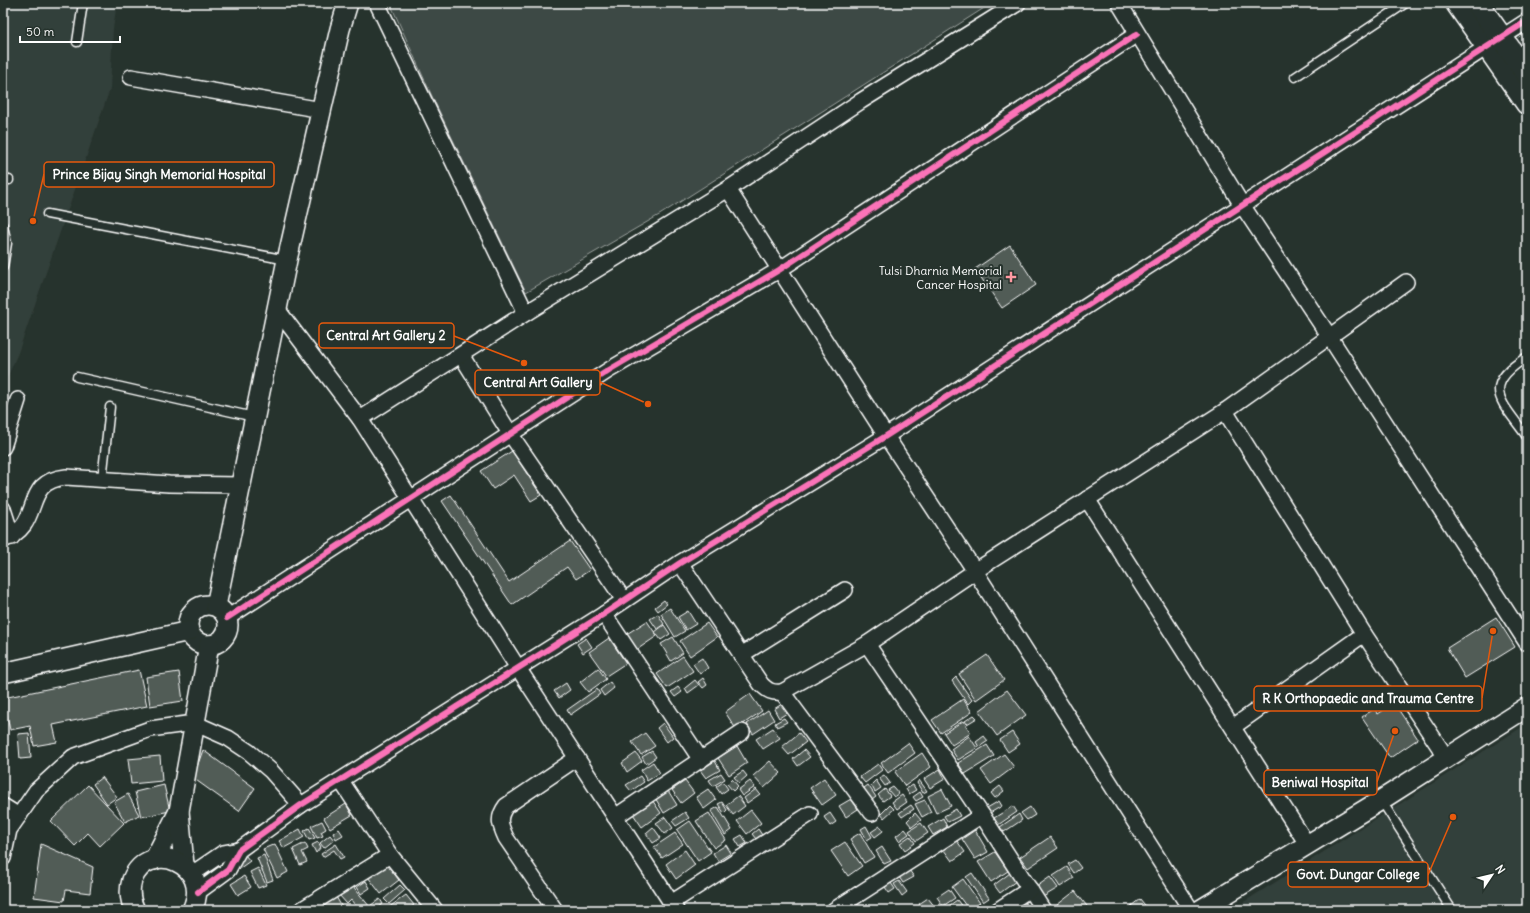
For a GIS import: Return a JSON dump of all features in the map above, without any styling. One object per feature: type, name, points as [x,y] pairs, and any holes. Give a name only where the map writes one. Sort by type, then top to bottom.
[{"type":"main road","points":[[1457,3],[1527,74]]},
{"type":"main road","points":[[1477,3],[1494,41],[1527,103]]},
{"type":"street","points":[[221,612],[241,485],[254,417],[287,260],[340,29],[348,3]]},
{"type":"street","points":[[377,3],[526,313]]},
{"type":"street","points":[[360,419],[526,313],[728,189],[855,106],[1018,3]]},
{"type":"street","points":[[1119,3],[1242,205],[1329,336],[1527,643]]},
{"type":"street","points":[[197,903],[228,870],[239,850],[301,805],[604,614],[680,563],[886,436],[1527,20]]},
{"type":"street","points":[[221,612],[410,500],[609,370],[779,270],[1137,34]]},
{"type":"street","points":[[131,77],[322,110]]},
{"type":"street","points":[[728,189],[886,436],[975,571],[1191,910]]},
{"type":"street","points":[[680,563],[741,655],[767,691],[775,693],[782,692],[867,644],[975,571],[1225,411],[1406,282]]},
{"type":"street","points":[[277,309],[360,419],[410,500],[673,906],[810,814]]},
{"type":"street","points":[[461,355],[511,435],[624,600]]},
{"type":"street","points":[[3,447],[18,400]]},
{"type":"street","points":[[1225,411],[1364,634],[1446,757]]},
{"type":"street","points":[[3,509],[8,539],[26,525],[39,488],[44,483],[54,478],[66,477],[169,484],[241,485]]},
{"type":"street","points":[[1087,499],[1234,727],[1307,844]]},
{"type":"street","points":[[741,655],[845,590]]},
{"type":"street","points":[[209,605],[221,612],[228,625],[222,640],[209,645],[200,643],[189,631],[188,624],[190,616],[194,610],[201,606],[209,605]]},
{"type":"street","points":[[604,614],[701,760]]},
{"type":"street","points":[[3,673],[189,631]]},
{"type":"street","points":[[1234,727],[1364,634]]},
{"type":"street","points":[[867,644],[982,815],[1043,910]]},
{"type":"street","points":[[197,903],[188,869],[180,811],[194,723],[209,645]]},
{"type":"street","points":[[782,692],[872,813]]},
{"type":"street","points":[[1200,910],[1381,800],[1446,757],[1527,707]]},
{"type":"street","points":[[3,858],[9,830],[36,792],[73,757],[150,729],[194,723],[228,738],[249,752],[271,771],[301,805]]},
{"type":"street","points":[[615,817],[742,732]]},
{"type":"street","points":[[554,910],[506,838],[500,826],[499,818],[506,806],[577,758]]},
{"type":"street","points":[[341,781],[427,908]]},
{"type":"street","points":[[3,806],[19,816]]},
{"type":"street","points":[[154,860],[180,811]]},
{"type":"street","points":[[834,910],[982,815]]},
{"type":"street","points":[[188,869],[223,853],[239,850]]},
{"type":"street","points":[[301,910],[390,855]]},
{"type":"street","points":[[135,910],[131,900],[131,884],[139,869],[154,860],[170,859],[188,869]]},
{"type":"street","points":[[998,910],[1030,889]]},
{"type":"lane","points":[[77,42],[83,3]]},
{"type":"lane","points":[[1295,77],[1406,3]]},
{"type":"lane","points":[[47,214],[287,260]]},
{"type":"lane","points":[[3,226],[6,243],[3,267]]},
{"type":"lane","points":[[1527,357],[1510,368],[1503,376],[1498,390],[1500,399],[1527,437]]},
{"type":"lane","points":[[77,377],[254,417]]},
{"type":"lane","points":[[102,480],[110,407]]},
{"type":"lane","points":[[1381,800],[1452,910]]},
{"type":"shaded area","points":[[3,3],[117,3],[113,29],[110,89],[18,353],[3,387]]},
{"type":"shaded area","points":[[390,3],[992,3],[661,214],[526,292],[430,92]]},
{"type":"shaded area","points":[[1527,724],[1527,910],[1231,910]]},
{"type":"building","points":[[1010,245],[1036,285],[1002,308],[975,269]]},
{"type":"building","points":[[512,451],[541,495],[531,501],[514,475],[493,489],[481,471]]},
{"type":"building","points":[[451,495],[509,582],[570,541],[590,570],[576,579],[567,567],[512,605],[442,501]]},
{"type":"building","points":[[664,600],[667,604],[658,611],[655,607]]},
{"type":"building","points":[[670,608],[685,631],[675,637],[661,614]]},
{"type":"building","points":[[688,611],[696,624],[686,630],[678,617]]},
{"type":"building","points":[[658,614],[664,624],[657,629],[650,619]]},
{"type":"building","points":[[1496,617],[1515,647],[1465,678],[1447,648]]},
{"type":"building","points":[[647,621],[657,636],[635,651],[625,635]]},
{"type":"building","points":[[707,623],[717,637],[690,656],[680,641]]},
{"type":"building","points":[[664,625],[670,634],[661,640],[655,632]]},
{"type":"building","points":[[673,637],[683,653],[671,661],[661,644]]},
{"type":"building","points":[[586,638],[592,647],[583,653],[577,644]]},
{"type":"building","points":[[609,638],[626,663],[606,676],[589,652]]},
{"type":"building","points":[[987,655],[1004,680],[976,700],[959,674]]},
{"type":"building","points":[[683,656],[693,671],[667,688],[657,674]]},
{"type":"building","points":[[702,658],[708,668],[700,674],[693,664]]},
{"type":"building","points":[[598,668],[606,679],[588,692],[580,682]]},
{"type":"building","points":[[139,670],[147,706],[53,725],[57,742],[34,746],[30,726],[10,730],[3,698]]},
{"type":"building","points":[[179,672],[183,701],[150,706],[146,677]]},
{"type":"building","points":[[956,677],[972,700],[968,704],[952,681]]},
{"type":"building","points":[[703,678],[707,685],[703,688],[698,682]]},
{"type":"building","points":[[695,680],[699,685],[688,693],[685,688]]},
{"type":"building","points":[[610,682],[614,688],[604,696],[600,690]]},
{"type":"building","points":[[566,683],[570,690],[559,698],[554,691]]},
{"type":"building","points":[[678,687],[682,692],[675,697],[671,692]]},
{"type":"building","points":[[597,689],[600,694],[570,715],[567,710]]},
{"type":"building","points":[[1007,690],[1026,715],[997,736],[979,711]]},
{"type":"building","points":[[750,694],[762,711],[736,729],[725,712]]},
{"type":"building","points":[[963,699],[972,712],[941,733],[932,720]]},
{"type":"building","points":[[1394,703],[1418,739],[1390,758],[1362,717],[1374,709],[1378,714]]},
{"type":"building","points":[[782,704],[787,713],[779,718],[774,709]]},
{"type":"building","points":[[768,710],[774,720],[753,734],[747,724]]},
{"type":"building","points":[[974,715],[977,718],[967,724],[965,721]]},
{"type":"building","points":[[784,718],[787,722],[777,727],[775,723]]},
{"type":"building","points":[[963,721],[971,733],[952,745],[944,733]]},
{"type":"building","points":[[663,723],[673,737],[667,742],[657,728]]},
{"type":"building","points":[[773,728],[780,738],[763,749],[756,739]]},
{"type":"building","points":[[1012,732],[1020,744],[1008,752],[1000,740]]},
{"type":"building","points":[[29,733],[31,758],[20,759],[18,734]]},
{"type":"building","points":[[645,733],[655,746],[641,755],[632,742]]},
{"type":"building","points":[[799,733],[806,742],[789,755],[782,747]]},
{"type":"building","points":[[969,736],[977,748],[958,760],[951,749]]},
{"type":"building","points":[[984,736],[988,741],[979,747],[976,742]]},
{"type":"building","points":[[908,743],[915,753],[888,773],[881,763]]},
{"type":"building","points":[[987,745],[994,756],[965,774],[958,763]]},
{"type":"building","points":[[737,746],[747,763],[729,775],[718,758]]},
{"type":"building","points":[[203,750],[255,788],[239,811],[193,778]]},
{"type":"building","points":[[804,750],[810,757],[798,766],[793,759]]},
{"type":"building","points":[[652,751],[656,757],[646,764],[642,757]]},
{"type":"building","points":[[636,753],[642,761],[627,772],[622,763]]},
{"type":"building","points":[[922,753],[931,767],[905,786],[895,772]]},
{"type":"building","points":[[1004,754],[1014,767],[991,784],[981,770]]},
{"type":"building","points":[[160,756],[162,781],[131,784],[128,759]]},
{"type":"building","points":[[715,761],[720,770],[706,778],[700,770]]},
{"type":"building","points":[[770,761],[781,773],[764,788],[753,776]]},
{"type":"building","points":[[653,762],[660,773],[647,781],[641,770]]},
{"type":"building","points":[[878,764],[882,770],[865,783],[860,777]]},
{"type":"building","points":[[940,769],[945,779],[930,788],[924,779]]},
{"type":"building","points":[[743,771],[747,776],[739,783],[734,777]]},
{"type":"building","points":[[721,773],[725,779],[713,786],[709,780]]},
{"type":"building","points":[[884,775],[890,783],[885,786],[879,778]]},
{"type":"building","points":[[640,776],[644,782],[631,791],[626,785]]},
{"type":"building","points":[[102,777],[117,797],[107,804],[93,784]]},
{"type":"building","points":[[824,778],[836,795],[822,805],[810,788]]},
{"type":"building","points":[[732,779],[738,786],[733,791],[727,784]]},
{"type":"building","points":[[876,780],[881,788],[875,792],[871,785]]},
{"type":"building","points":[[919,780],[927,791],[923,793],[917,783]]},
{"type":"building","points":[[685,781],[694,793],[681,803],[672,790]]},
{"type":"building","points":[[750,781],[755,787],[742,796],[738,790]]},
{"type":"building","points":[[723,782],[728,789],[721,794],[716,787]]},
{"type":"building","points":[[88,785],[124,823],[100,846],[88,833],[75,846],[51,821]]},
{"type":"building","points":[[164,785],[170,811],[141,817],[135,792]]},
{"type":"building","points":[[868,785],[876,797],[868,803],[860,791]]},
{"type":"building","points":[[913,785],[916,790],[909,794],[906,789]]},
{"type":"building","points":[[1000,786],[1004,791],[995,798],[991,793]]},
{"type":"building","points":[[893,787],[899,794],[894,797],[888,790]]},
{"type":"building","points":[[667,789],[677,805],[664,813],[654,796]]},
{"type":"building","points":[[708,789],[716,800],[704,809],[696,797]]},
{"type":"building","points":[[756,789],[760,794],[747,803],[744,798]]},
{"type":"building","points":[[885,789],[890,796],[883,801],[878,795]]},
{"type":"building","points":[[942,789],[951,806],[936,813],[928,796]]},
{"type":"building","points":[[920,792],[923,797],[916,801],[913,797]]},
{"type":"building","points":[[128,794],[139,815],[125,822],[114,802]]},
{"type":"building","points":[[902,795],[907,802],[897,809],[892,802]]},
{"type":"building","points":[[738,796],[745,806],[733,815],[726,805]]},
{"type":"building","points":[[650,797],[661,813],[642,827],[631,811]]},
{"type":"building","points":[[851,799],[858,809],[846,817],[839,806]]},
{"type":"building","points":[[925,800],[931,812],[922,817],[915,804]]},
{"type":"building","points":[[999,801],[1002,806],[990,813],[987,808]]},
{"type":"building","points":[[722,802],[727,810],[724,813],[718,804]]},
{"type":"building","points":[[346,804],[352,815],[330,828],[324,818]]},
{"type":"building","points":[[890,805],[894,809],[884,818],[881,814]]},
{"type":"building","points":[[911,805],[914,809],[902,817],[899,813]]},
{"type":"building","points":[[1013,806],[1017,812],[998,825],[994,818]]},
{"type":"building","points":[[718,807],[732,830],[725,835],[711,811]]},
{"type":"building","points":[[1030,807],[1035,815],[1027,820],[1021,813]]},
{"type":"building","points":[[956,809],[960,816],[948,822],[944,816]]},
{"type":"building","points":[[751,810],[761,823],[747,834],[737,821]]},
{"type":"building","points":[[685,812],[689,818],[676,826],[672,821]]},
{"type":"building","points":[[709,813],[726,840],[714,848],[696,821]]},
{"type":"building","points":[[830,813],[836,822],[830,826],[824,817]]},
{"type":"building","points":[[915,813],[921,820],[912,827],[907,821]]},
{"type":"building","points":[[1019,814],[1022,820],[1004,832],[1000,827]]},
{"type":"building","points":[[665,817],[673,828],[665,834],[656,823]]},
{"type":"building","points":[[943,818],[947,827],[933,835],[928,827]]},
{"type":"building","points":[[322,821],[326,829],[321,832],[323,836],[317,838],[311,826]]},
{"type":"building","points":[[690,821],[711,852],[698,861],[677,830]]},
{"type":"building","points":[[921,823],[928,833],[916,841],[909,831]]},
{"type":"building","points":[[866,826],[872,837],[867,840],[861,829]]},
{"type":"building","points":[[880,826],[883,831],[875,837],[871,832]]},
{"type":"building","points":[[653,827],[661,838],[653,843],[646,833]]},
{"type":"building","points":[[309,828],[315,838],[309,840],[304,831]]},
{"type":"building","points":[[300,829],[304,837],[284,848],[279,841]]},
{"type":"building","points":[[339,829],[343,835],[336,839],[333,833]]},
{"type":"building","points":[[758,829],[762,835],[756,839],[752,834]]},
{"type":"building","points":[[905,829],[909,834],[899,841],[896,836]]},
{"type":"building","points":[[975,830],[988,852],[975,859],[962,839]]},
{"type":"building","points":[[675,833],[683,844],[662,858],[654,847]]},
{"type":"building","points":[[860,833],[874,857],[864,863],[850,839]]},
{"type":"building","points":[[330,835],[334,840],[324,848],[320,843]]},
{"type":"building","points":[[742,835],[747,843],[740,847],[735,839]]},
{"type":"building","points":[[910,836],[915,843],[905,850],[900,843]]},
{"type":"building","points":[[954,837],[965,852],[952,861],[941,846]]},
{"type":"building","points":[[1050,837],[1058,848],[1028,868],[1020,857]]},
{"type":"building","points":[[318,842],[321,847],[316,853],[312,845]]},
{"type":"building","points":[[845,842],[862,866],[848,876],[831,851]]},
{"type":"building","points":[[305,843],[308,849],[302,852],[307,862],[300,865],[293,849]]},
{"type":"building","points":[[41,844],[93,867],[90,893],[66,890],[64,901],[34,897]]},
{"type":"building","points":[[275,844],[288,872],[277,878],[263,849]]},
{"type":"building","points":[[336,844],[344,857],[340,859],[334,850],[323,857],[321,854]]},
{"type":"building","points":[[726,845],[731,853],[718,861],[713,853]]},
{"type":"building","points":[[882,847],[891,861],[884,864],[876,851]]},
{"type":"building","points":[[685,850],[695,865],[676,879],[666,864]]},
{"type":"building","points":[[995,852],[1008,871],[991,882],[978,862]]},
{"type":"building","points":[[245,855],[250,861],[236,871],[232,865]]},
{"type":"building","points":[[264,855],[273,880],[267,882],[257,858]]},
{"type":"building","points":[[1075,860],[1081,868],[1074,873],[1068,864]]},
{"type":"building","points":[[386,863],[399,880],[381,894],[368,877]]},
{"type":"building","points":[[907,867],[914,877],[903,883],[897,874]]},
{"type":"building","points":[[1067,867],[1074,878],[1060,887],[1053,876]]},
{"type":"building","points":[[258,868],[266,885],[258,888],[250,872]]},
{"type":"building","points":[[972,873],[989,898],[983,902],[966,877]]},
{"type":"building","points":[[1010,873],[1016,881],[1000,893],[994,885]]},
{"type":"building","points":[[244,876],[251,887],[238,895],[231,884]]},
{"type":"building","points":[[1050,877],[1058,888],[1043,897],[1036,887]]},
{"type":"building","points":[[963,879],[980,903],[969,910],[952,887]]},
{"type":"building","points":[[889,880],[895,889],[889,893],[883,884]]},
{"type":"building","points":[[366,881],[370,888],[361,894],[357,887]]},
{"type":"building","points":[[899,881],[907,892],[902,896],[894,884]]},
{"type":"building","points":[[351,884],[370,907],[366,910],[359,910],[351,900],[347,904],[339,895]]},
{"type":"building","points":[[400,885],[405,890],[389,904],[384,899]]},
{"type":"building","points":[[949,889],[955,898],[943,906],[937,897]]},
{"type":"building","points":[[1075,891],[1090,910],[1052,909]]},
{"type":"building","points":[[335,895],[343,909],[326,910],[322,903]]},
{"type":"building","points":[[406,895],[414,905],[407,910],[389,910],[388,908]]},
{"type":"building","points":[[928,898],[935,907],[930,910],[923,910],[919,904]]},
{"type":"building","points":[[380,899],[383,904],[375,910],[370,910],[371,905]]},
{"type":"building","points":[[1140,899],[1148,909],[1147,910],[1134,910],[1131,906]]},
{"type":"building","points":[[957,900],[963,908],[960,910],[943,910]]},
{"type":"building","points":[[1023,900],[1029,910],[1023,910],[1018,903]]},
{"type":"cycle path","points":[[198,892],[228,870],[239,850],[301,805],[604,614],[680,563],[886,436],[1527,21]]},
{"type":"cycle path","points":[[227,618],[609,370],[779,270],[1137,34]]},
{"type":"place","name":"Prince Bijay Singh Memorial Hospital","points":[[33,221]]},
{"type":"place","name":"Tulsi Dharnia Memorial Cancer Hospital","points":[[1011,277]]},
{"type":"place","name":"Central Art Gallery 2","points":[[524,363]]},
{"type":"place","name":"Central Art Gallery","points":[[648,404]]},
{"type":"place","name":"R K Orthopaedic and Trauma Centre","points":[[1493,631]]},
{"type":"place","name":"Beniwal Hospital","points":[[1395,731]]},
{"type":"place","name":"Govt. Dungar College","points":[[1453,817]]}]
